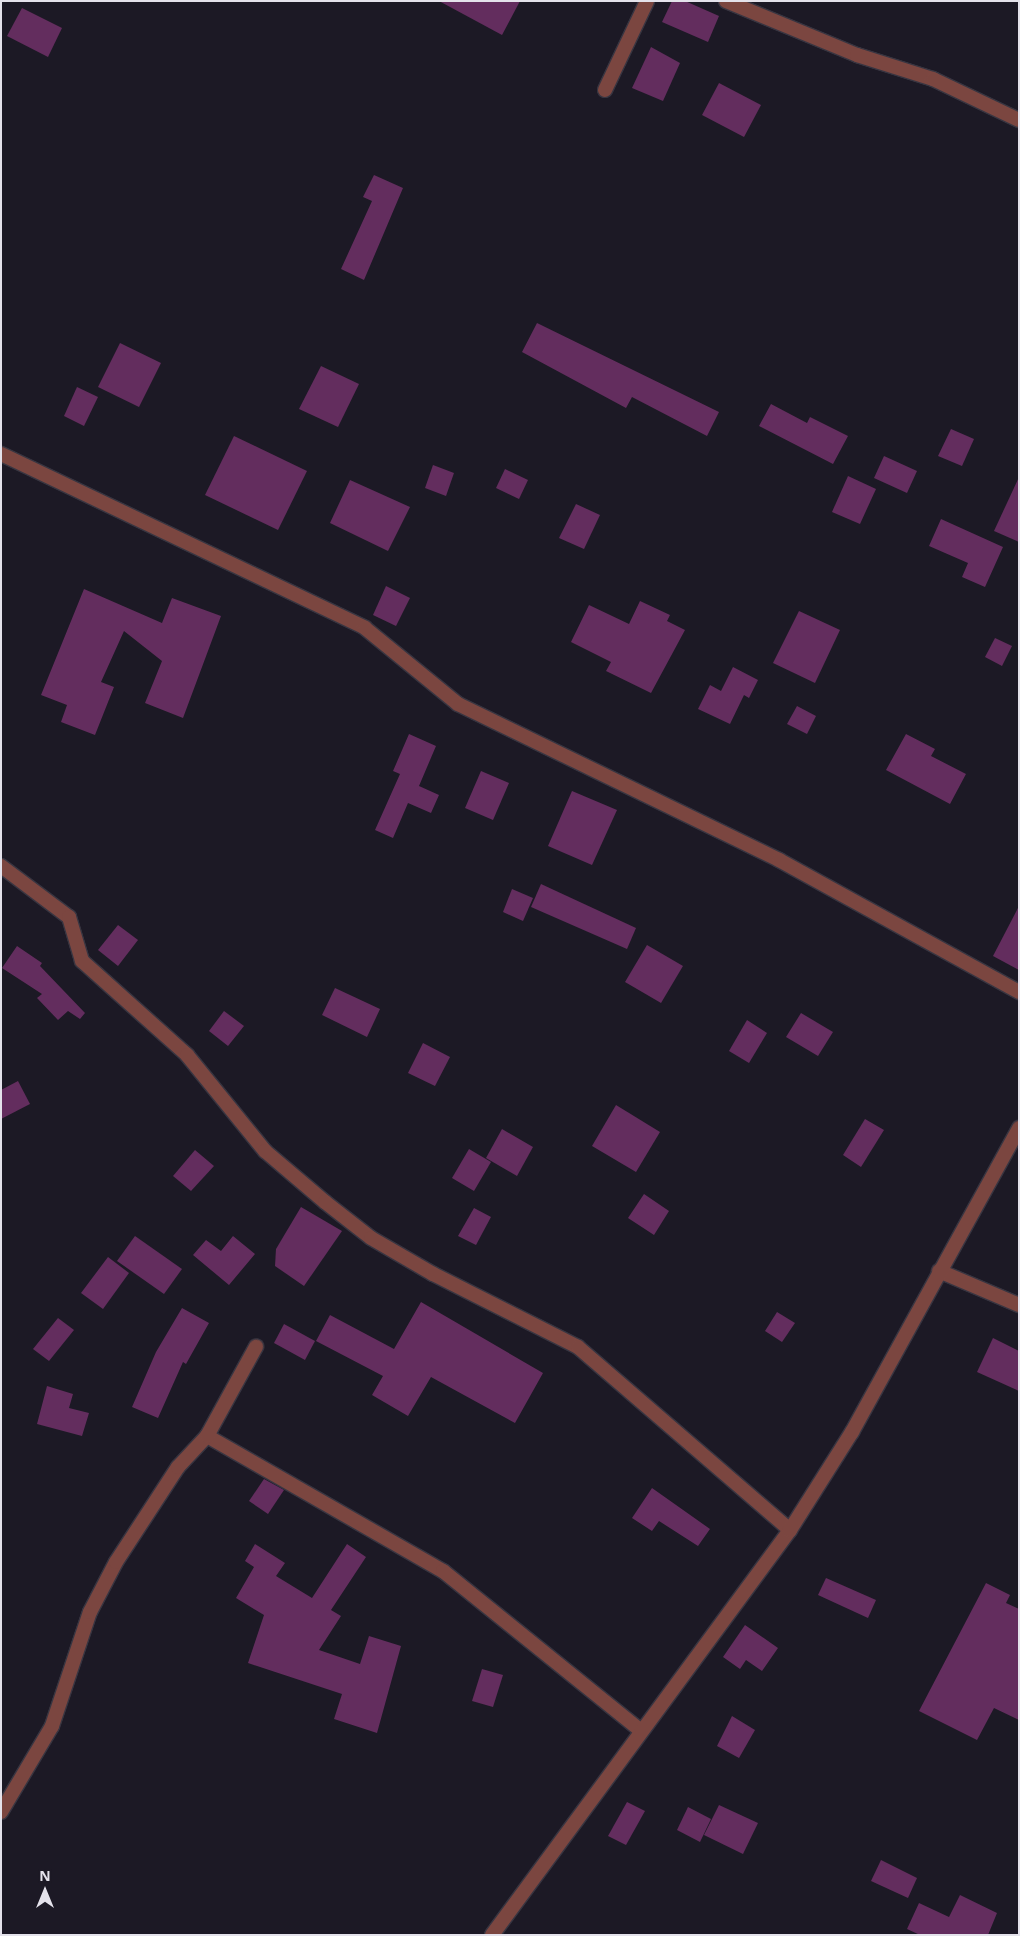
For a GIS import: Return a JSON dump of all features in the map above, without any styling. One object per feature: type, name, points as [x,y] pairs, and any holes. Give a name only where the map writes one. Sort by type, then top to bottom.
[{"type":"street","points":[[606,90],[647,1]]},
{"type":"street","points":[[726,1],[857,55],[933,79],[1019,120]]},
{"type":"street","points":[[1,454],[365,628],[458,704],[779,860],[1019,992]]},
{"type":"street","points":[[1,866],[69,917],[82,961],[187,1055],[265,1151],[325,1202],[371,1238],[433,1274],[578,1347],[790,1530]]},
{"type":"street","points":[[492,1935],[790,1530],[852,1432],[938,1271],[1019,1128]]},
{"type":"street","points":[[938,1271],[1019,1305]]},
{"type":"street","points":[[1,1812],[52,1726],[90,1612],[116,1562],[178,1467],[207,1436],[256,1347]]},
{"type":"street","points":[[207,1436],[443,1571],[641,1731]]},
{"type":"building","points":[[439,1],[520,1],[502,35]]},
{"type":"building","points":[[672,1],[685,1],[719,16],[708,42],[662,22]]},
{"type":"building","points":[[22,8],[62,28],[48,57],[7,36]]},
{"type":"building","points":[[651,47],[680,63],[663,101],[632,88]]},
{"type":"building","points":[[719,83],[761,105],[744,137],[702,115]]},
{"type":"building","points":[[374,175],[403,188],[364,280],[341,269],[372,201],[363,197]]},
{"type":"building","points":[[537,323],[719,412],[707,436],[632,397],[626,408],[522,352]]},
{"type":"building","points":[[120,343],[161,363],[139,407],[98,387]]},
{"type":"building","points":[[321,366],[359,384],[338,427],[299,409]]},
{"type":"building","points":[[77,387],[98,397],[84,426],[64,416]]},
{"type":"building","points":[[771,404],[807,423],[810,417],[848,436],[833,464],[759,426]]},
{"type":"building","points":[[951,429],[974,439],[962,466],[938,456]]},
{"type":"building","points":[[234,436],[307,471],[278,530],[205,495]]},
{"type":"building","points":[[884,456],[917,471],[907,493],[874,478]]},
{"type":"building","points":[[433,465],[454,473],[446,496],[425,488]]},
{"type":"building","points":[[505,469],[528,480],[519,499],[496,488]]},
{"type":"building","points":[[848,476],[876,489],[860,524],[832,512]]},
{"type":"building","points":[[1019,477],[1019,542],[994,531]]},
{"type":"building","points":[[350,480],[410,507],[388,551],[330,523]]},
{"type":"building","points":[[576,504],[600,515],[584,549],[559,538]]},
{"type":"building","points":[[941,519],[1003,547],[985,587],[962,577],[968,563],[929,546]]},
{"type":"building","points":[[386,586],[410,598],[396,626],[373,615]]},
{"type":"building","points":[[84,589],[162,623],[172,598],[221,616],[183,718],[145,703],[162,661],[124,631],[101,682],[114,687],[95,735],[61,722],[67,705],[41,695]]},
{"type":"building","points":[[640,601],[670,615],[667,621],[685,630],[651,693],[606,671],[611,662],[571,642],[589,605],[629,624]]},
{"type":"building","points":[[799,611],[840,630],[815,683],[773,663]]},
{"type":"building","points":[[995,638],[1012,646],[1002,666],[985,657]]},
{"type":"building","points":[[733,667],[758,680],[749,698],[744,695],[730,724],[698,709],[710,685],[721,691]]},
{"type":"building","points":[[797,706],[816,716],[807,734],[787,724]]},
{"type":"building","points":[[409,734],[436,746],[419,786],[439,795],[431,813],[408,803],[393,838],[375,830],[400,774],[393,771]]},
{"type":"building","points":[[906,734],[935,749],[931,756],[966,774],[950,804],[886,770]]},
{"type":"building","points":[[481,771],[509,783],[493,820],[465,808]]},
{"type":"building","points":[[572,791],[617,810],[592,865],[548,846]]},
{"type":"building","points":[[541,884],[636,928],[627,949],[531,907]]},
{"type":"building","points":[[512,889],[533,898],[523,921],[503,912]]},
{"type":"building","points":[[1019,906],[1019,970],[993,956]]},
{"type":"building","points":[[118,925],[138,940],[118,966],[98,950]]},
{"type":"building","points":[[647,945],[683,966],[661,1003],[625,982]]},
{"type":"building","points":[[17,946],[42,963],[40,966],[85,1013],[80,1019],[68,1011],[58,1020],[37,998],[42,994],[2,968]]},
{"type":"building","points":[[335,988],[380,1009],[367,1037],[322,1015]]},
{"type":"building","points":[[224,1011],[244,1026],[228,1046],[209,1031]]},
{"type":"building","points":[[801,1013],[833,1032],[818,1056],[786,1037]]},
{"type":"building","points":[[747,1020],[767,1033],[749,1063],[729,1051]]},
{"type":"building","points":[[423,1043],[450,1057],[435,1086],[408,1073]]},
{"type":"building","points":[[18,1081],[30,1104],[1,1119],[1,1090]]},
{"type":"building","points":[[616,1105],[660,1132],[636,1172],[592,1146]]},
{"type":"building","points":[[865,1119],[884,1130],[861,1167],[843,1155]]},
{"type":"building","points":[[502,1129],[533,1147],[517,1176],[486,1158]]},
{"type":"building","points":[[469,1149],[491,1162],[474,1191],[452,1178]]},
{"type":"building","points":[[195,1150],[214,1166],[191,1191],[173,1176]]},
{"type":"building","points":[[644,1194],[669,1211],[654,1235],[628,1218]]},
{"type":"building","points":[[301,1207],[342,1231],[304,1286],[275,1266],[276,1249]]},
{"type":"building","points":[[474,1208],[491,1217],[476,1245],[458,1236]]},
{"type":"building","points":[[135,1236],[182,1269],[164,1294],[117,1261]]},
{"type":"building","points":[[233,1236],[255,1254],[229,1285],[193,1255],[206,1240],[221,1251]]},
{"type":"building","points":[[108,1257],[129,1273],[103,1309],[81,1293]]},
{"type":"building","points":[[421,1302],[543,1373],[515,1423],[431,1377],[408,1416],[372,1395],[383,1376],[316,1341],[330,1315],[394,1349]]},
{"type":"building","points":[[182,1308],[209,1323],[186,1364],[183,1362],[158,1418],[132,1407],[156,1352]]},
{"type":"building","points":[[777,1312],[795,1323],[782,1342],[765,1331]]},
{"type":"building","points":[[58,1318],[74,1330],[49,1361],[33,1349]]},
{"type":"building","points":[[284,1324],[315,1341],[305,1360],[274,1343]]},
{"type":"building","points":[[993,1338],[1019,1351],[1019,1391],[977,1372]]},
{"type":"building","points":[[47,1386],[73,1394],[69,1408],[89,1413],[82,1436],[37,1424]]},
{"type":"building","points":[[264,1479],[284,1490],[268,1514],[249,1501]]},
{"type":"building","points":[[652,1488],[710,1529],[698,1546],[659,1521],[652,1531],[632,1518]]},
{"type":"building","points":[[255,1544],[285,1563],[276,1576],[312,1598],[347,1544],[366,1557],[331,1610],[341,1616],[319,1650],[360,1664],[369,1636],[401,1646],[377,1733],[334,1719],[342,1694],[248,1663],[264,1615],[236,1598],[254,1567],[245,1561]]},
{"type":"building","points":[[826,1578],[876,1600],[868,1618],[818,1595]]},
{"type":"building","points":[[986,1583],[1010,1595],[1006,1603],[1019,1609],[1019,1720],[994,1708],[977,1740],[919,1711]]},
{"type":"building","points":[[745,1625],[778,1648],[762,1671],[746,1660],[740,1669],[723,1657]]},
{"type":"building","points":[[482,1669],[503,1675],[493,1707],[472,1701]]},
{"type":"building","points":[[732,1716],[755,1730],[739,1758],[717,1746]]},
{"type":"building","points":[[627,1802],[645,1811],[626,1845],[608,1836]]},
{"type":"building","points":[[719,1805],[758,1823],[743,1854],[704,1835]]},
{"type":"building","points":[[688,1807],[711,1819],[700,1842],[677,1830]]},
{"type":"building","points":[[881,1860],[917,1878],[908,1898],[871,1881]]},
{"type":"building","points":[[960,1895],[997,1913],[988,1935],[920,1935],[907,1929],[919,1903],[949,1917]]}]
